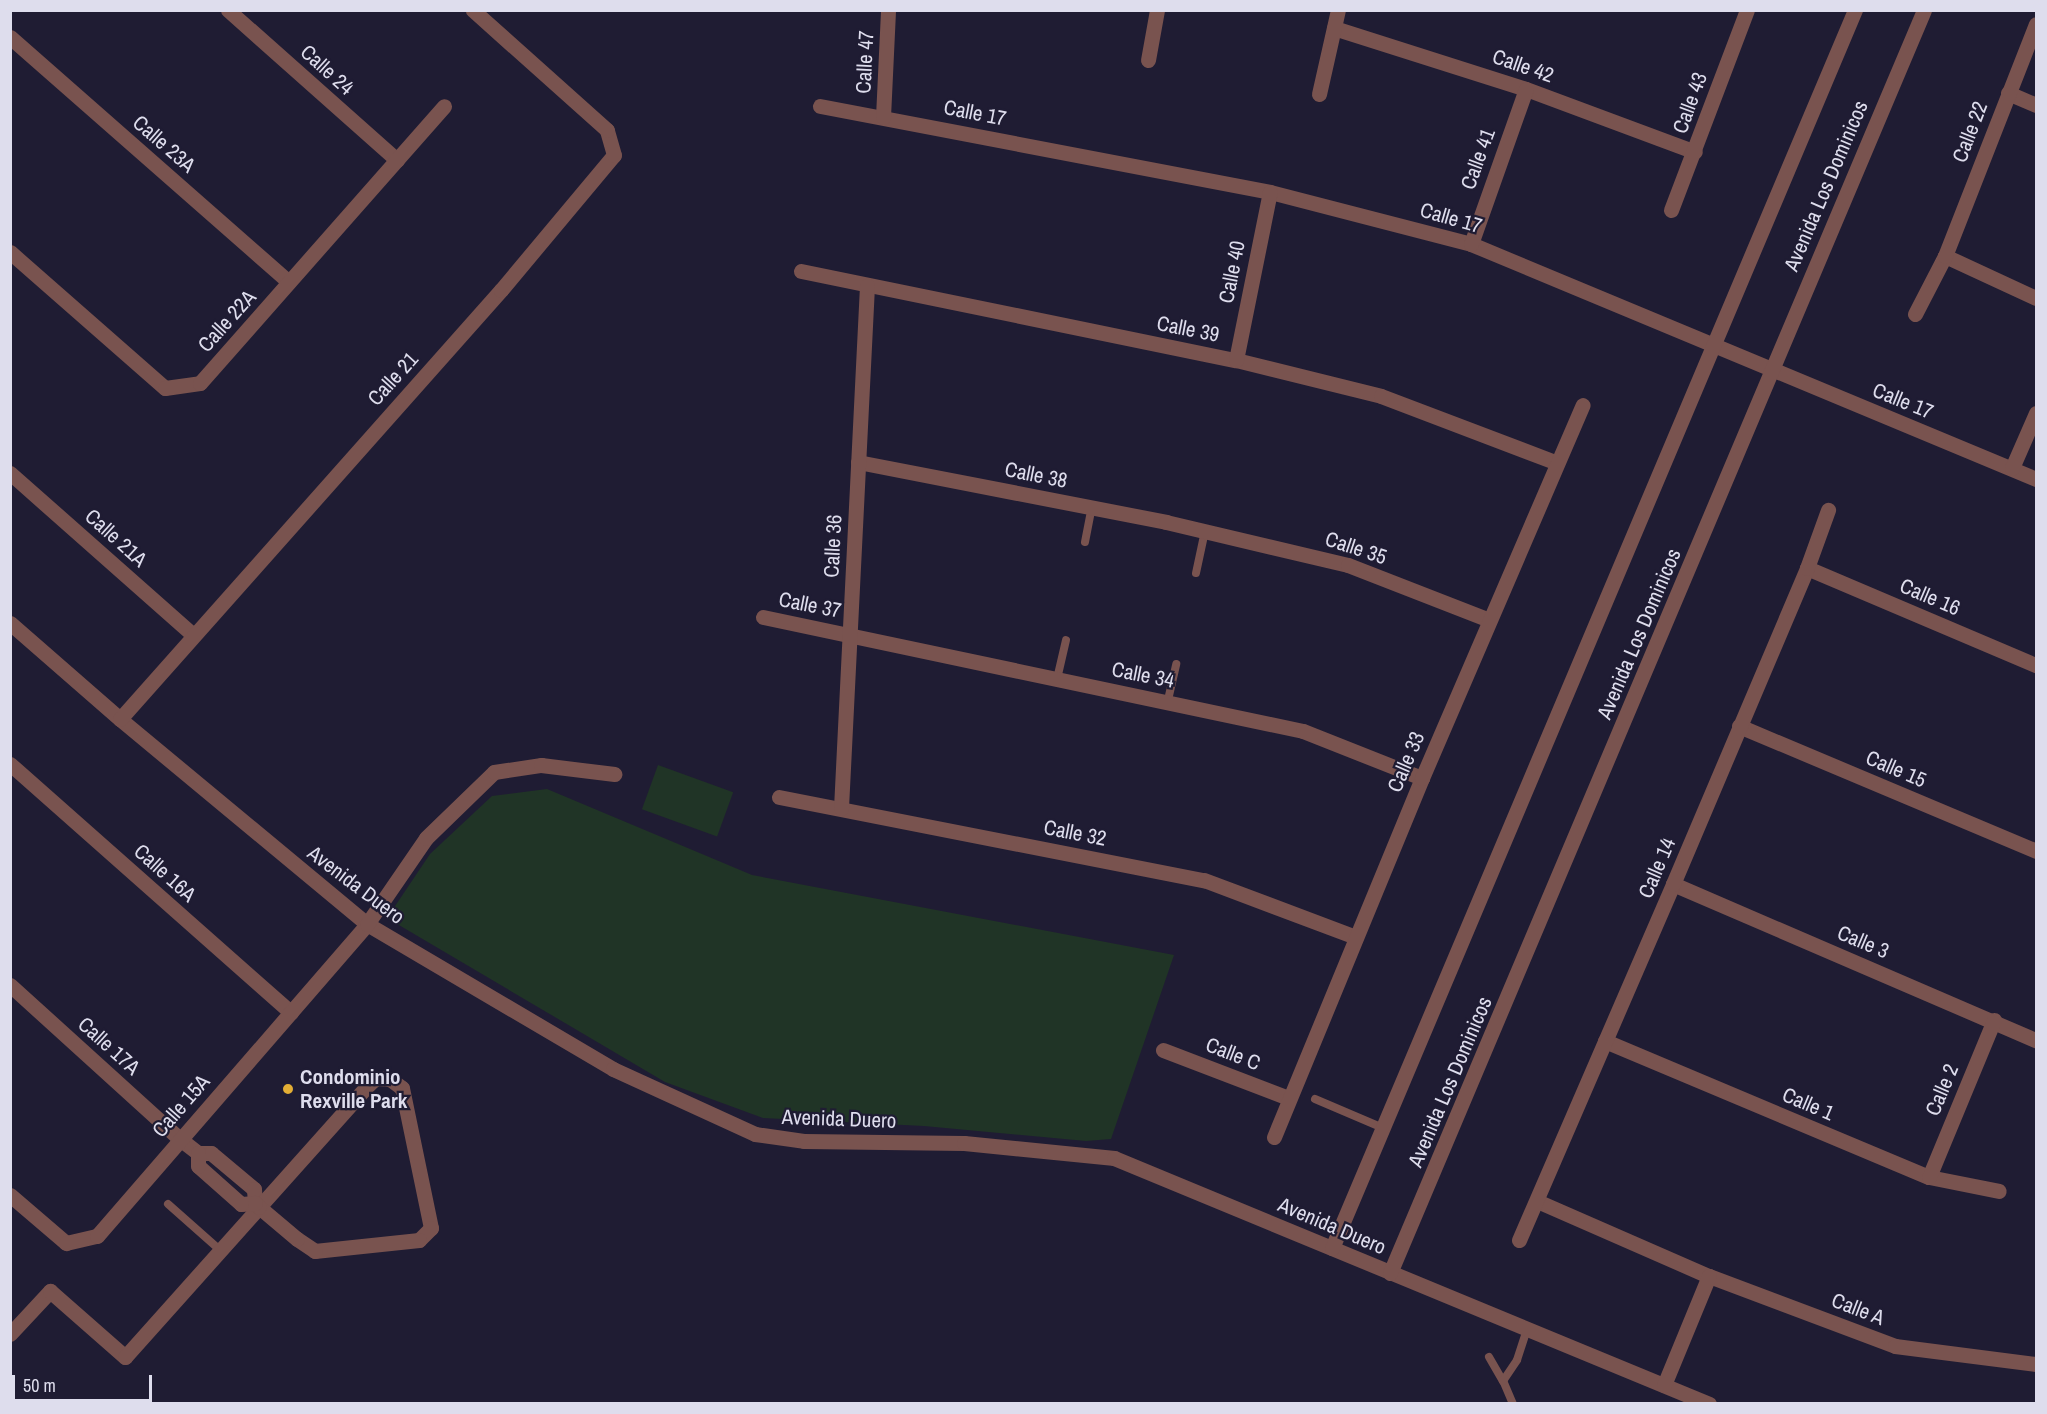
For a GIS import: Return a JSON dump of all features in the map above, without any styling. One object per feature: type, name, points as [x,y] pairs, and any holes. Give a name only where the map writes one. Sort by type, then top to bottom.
[{"type":"street","name":"Calle 24","points":[[228,10],[397,160]]},
{"type":"street","name":"Calle 21","points":[[120,719],[501,290],[614,155],[607,130],[473,10]]},
{"type":"street","name":"Calle 47","points":[[883,117],[888,10]]},
{"type":"street","points":[[1148,60],[1157,10]]},
{"type":"street","points":[[1319,94],[1338,10]]},
{"type":"street","name":"Calle 43","points":[[1671,210],[1748,10]]},
{"type":"street","name":"Avenida Los Dominicos","points":[[1332,1248],[1855,10]]},
{"type":"street","name":"Avenida Los Dominicos","points":[[1390,1273],[1670,616],[1771,370],[1924,10]]},
{"type":"street","name":"Calle 22","points":[[1915,314],[1945,256],[2037,24]]},
{"type":"street","name":"Calle 42","points":[[1334,28],[1526,89],[1695,152]]},
{"type":"street","name":"Calle 23A","points":[[10,37],[289,282]]},
{"type":"street","name":"Calle 41","points":[[1471,244],[1526,89]]},
{"type":"street","points":[[2008,93],[2037,105]]},
{"type":"street","name":"Calle 22A","points":[[10,252],[165,388],[200,383],[444,106]]},
{"type":"street","name":"Calle 17","points":[[820,106],[1270,192],[1471,244],[1712,346],[2037,478]]},
{"type":"street","name":"Calle 40","points":[[1236,360],[1270,192]]},
{"type":"street","points":[[1945,256],[2037,298]]},
{"type":"street","name":"Calle 39","points":[[801,271],[1236,360],[1381,396],[1557,463]]},
{"type":"street","name":"Calle 36","points":[[841,808],[867,286]]},
{"type":"street","name":"Calle 33","points":[[1274,1137],[1422,778],[1583,405]]},
{"type":"street","points":[[2012,468],[2037,414]]},
{"type":"street","name":"Calle 38","points":[[858,462],[1205,531]]},
{"type":"street","name":"Calle 21A","points":[[10,473],[193,635]]},
{"type":"street","name":"Calle 14","points":[[1519,1240],[1807,568],[1828,510]]},
{"type":"street","name":"Calle 35","points":[[1205,531],[1348,565],[1489,620]]},
{"type":"street","name":"Calle 16","points":[[1807,568],[2037,665]]},
{"type":"street","name":"Calle 37","points":[[763,617],[850,634]]},
{"type":"street","name":"Avenida Duero","points":[[10,622],[120,719],[367,924],[613,1069],[756,1134],[804,1141],[964,1143],[1114,1158],[1390,1273],[1528,1327],[1665,1385],[1687,1399],[1709,1404]]},
{"type":"street","name":"Calle 34","points":[[850,634],[1057,679],[1168,700],[1303,731],[1422,778]]},
{"type":"street","name":"Calle 15","points":[[1739,726],[2037,851]]},
{"type":"street","name":"Calle 16A","points":[[10,764],[291,1013]]},
{"type":"street","name":"Calle 15A","points":[[10,1195],[66,1243],[97,1236],[367,924],[426,838],[494,772],[541,765],[614,774]]},
{"type":"street","name":"Calle 32","points":[[779,797],[1204,880],[1356,938]]},
{"type":"street","name":"Calle 3","points":[[1673,884],[2037,1040]]},
{"type":"street","name":"Calle 17A","points":[[10,985],[198,1153],[198,1166],[241,1204],[257,1205]]},
{"type":"street","name":"Calle 2","points":[[1929,1176],[1994,1020]]},
{"type":"street","name":"Calle 1","points":[[1605,1041],[1929,1176],[1999,1191]]},
{"type":"street","name":"Calle C","points":[[1163,1050],[1289,1098]]},
{"type":"street","points":[[10,1334],[50,1291],[125,1357],[257,1205],[376,1078],[390,1079],[402,1088],[431,1228],[419,1240],[315,1251],[257,1205]]},
{"type":"street","name":"Calle A","points":[[1537,1201],[1709,1276],[1895,1346],[2037,1364]]},
{"type":"street","points":[[1665,1385],[1709,1276]]},
{"type":"lane","points":[[1085,542],[1092,507]]},
{"type":"lane","points":[[1196,573],[1205,531]]},
{"type":"lane","points":[[1057,679],[1066,640]]},
{"type":"lane","points":[[1168,700],[1176,664]]},
{"type":"lane","points":[[1315,1099],[1383,1128]]},
{"type":"lane","points":[[168,1204],[220,1250]]},
{"type":"lane","points":[[1503,1381],[1517,1360],[1528,1327]]},
{"type":"lane","points":[[1489,1357],[1513,1404]]},
{"type":"green space","points":[[658,765],[733,792],[717,837],[642,809]]},
{"type":"green space","points":[[547,789],[752,875],[1174,955],[1111,1139],[1086,1141],[924,1126],[763,1118],[665,1082],[387,918],[430,854],[492,796]]},
{"type":"place","name":"Condominio Rexville Park","points":[[288,1089]]}]
